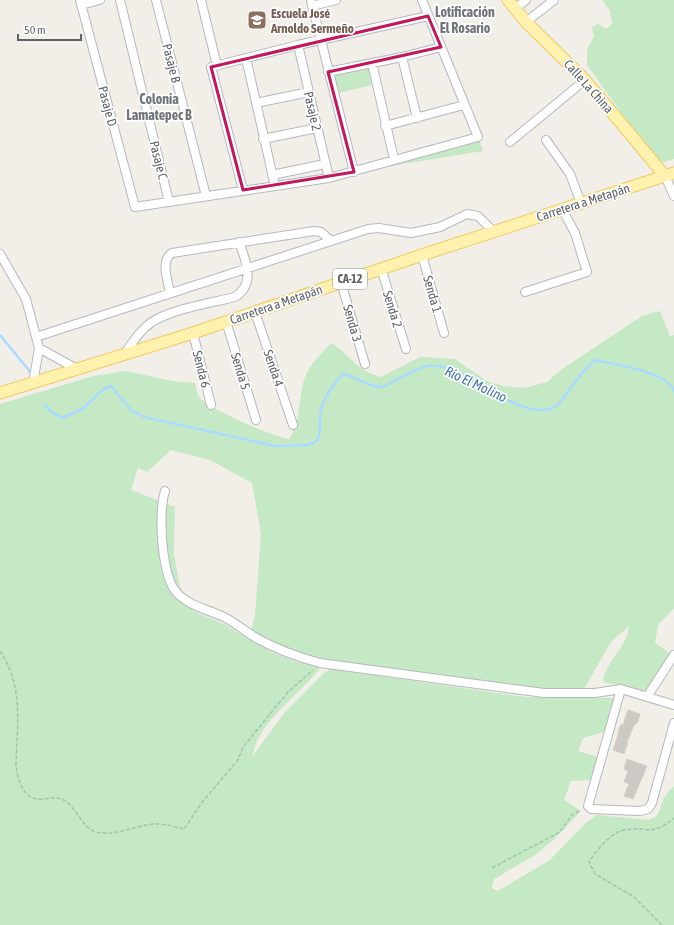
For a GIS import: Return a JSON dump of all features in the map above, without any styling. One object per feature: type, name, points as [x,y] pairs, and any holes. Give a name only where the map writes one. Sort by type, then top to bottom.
[{"type":"main road","name":"Calle La China","points":[[508,0],[526,22],[585,80],[670,175]]},
{"type":"main road","name":"Carretera a Metapán","points":[[0,393],[33,384],[193,333],[381,268],[670,175]]},
{"type":"street","points":[[81,3],[100,0]]},
{"type":"street","name":"Pasaje C","points":[[120,0],[169,202]]},
{"type":"street","name":"Pasaje B","points":[[156,0],[206,196]]},
{"type":"street","points":[[201,0],[214,66],[243,190]]},
{"type":"street","points":[[336,0],[312,3],[320,41],[354,172]]},
{"type":"street","points":[[169,202],[329,178],[478,137],[422,0]]},
{"type":"street","points":[[515,9],[526,0]]},
{"type":"street","points":[[526,22],[554,0]]},
{"type":"street","name":"Pasaje D","points":[[81,3],[135,207],[169,202]]},
{"type":"street","points":[[214,66],[298,45],[428,16]]},
{"type":"street","name":"Pasaje 2","points":[[298,45],[329,178]]},
{"type":"street","points":[[328,72],[402,58],[441,47]]},
{"type":"street","points":[[246,58],[263,140],[275,186]]},
{"type":"street","points":[[402,58],[417,118]]},
{"type":"street","points":[[372,63],[385,126],[394,159]]},
{"type":"street","points":[[510,142],[585,80]]},
{"type":"street","points":[[256,103],[309,92]]},
{"type":"street","points":[[385,126],[464,105]]},
{"type":"street","points":[[263,140],[317,128]]},
{"type":"street","points":[[546,140],[570,174],[580,203]]},
{"type":"street","points":[[272,174],[325,164]]},
{"type":"street","points":[[670,175],[674,196]]},
{"type":"street","points":[[525,292],[587,272],[575,233],[562,209]]},
{"type":"street","points":[[36,337],[368,229],[379,228],[411,233],[440,227],[467,214],[478,216],[493,231]]},
{"type":"street","points":[[170,293],[165,263],[167,256],[172,253],[314,231],[321,232],[331,241]]},
{"type":"street","points":[[124,355],[134,339],[151,323],[163,316],[235,297],[243,293],[247,285],[248,268],[239,242]]},
{"type":"street","points":[[0,254],[26,299],[39,348],[33,384]]},
{"type":"street","name":"Senda 1","points":[[422,255],[444,333]]},
{"type":"street","name":"Senda 2","points":[[381,268],[406,349]]},
{"type":"street","name":"Senda 3","points":[[341,282],[365,364]]},
{"type":"street","name":"Senda 4","points":[[255,312],[293,425]]},
{"type":"street","name":"Senda 5","points":[[226,321],[256,420]]},
{"type":"street","name":"Senda 6","points":[[193,333],[211,405]]},
{"type":"street","points":[[39,348],[77,370]]},
{"type":"street","points":[[165,491],[162,504],[163,547],[169,579],[177,594],[202,608],[225,618],[258,639],[285,653],[320,663],[544,693],[595,693],[621,689],[674,705]]},
{"type":"street","points":[[647,697],[674,655]]},
{"type":"street","points":[[621,689],[588,806],[591,809],[640,811],[648,809],[652,803],[674,723]]},
{"type":"path","points":[[0,651],[14,678],[18,698],[16,765],[20,785],[35,799],[58,798],[63,800],[71,806],[90,830],[96,832],[117,833],[156,824],[184,829],[203,801],[238,760],[243,747],[288,692],[320,663]]},
{"type":"path","points":[[492,868],[560,832],[572,815],[588,806]]},
{"type":"path","points":[[662,925],[634,897],[595,874],[589,862],[593,855],[616,834],[624,830],[655,831],[674,818]]},
{"type":"highlighted area","points":[[428,16],[441,47],[328,72],[354,172],[243,190],[211,67]]},
{"type":"green space","points":[[602,0],[674,0],[674,159],[663,162],[658,159],[627,121],[587,65],[587,50],[594,36],[592,27],[598,24],[606,29],[612,24],[610,11]]},
{"type":"green space","points":[[372,63],[376,84],[334,94],[328,72]]},
{"type":"green space","points":[[478,137],[483,151],[354,172]]},
{"type":"green space","points":[[660,311],[670,336],[674,335],[674,608],[658,625],[655,643],[671,654],[646,691],[604,682],[603,680],[605,673],[625,640],[629,626],[611,642],[585,687],[579,690],[533,690],[321,662],[276,646],[251,631],[255,615],[261,534],[252,483],[210,460],[171,450],[147,472],[138,468],[131,490],[175,507],[174,554],[179,583],[186,603],[195,612],[226,625],[271,652],[297,662],[320,667],[315,675],[266,726],[255,746],[252,757],[285,712],[324,673],[330,669],[526,697],[614,698],[607,731],[583,738],[578,751],[599,757],[591,780],[571,781],[564,800],[581,811],[551,842],[535,855],[494,879],[492,888],[498,891],[550,860],[586,823],[597,815],[648,820],[652,819],[659,812],[665,796],[674,786],[674,925],[0,925],[0,404],[93,376],[125,371],[173,381],[195,383],[197,393],[200,398],[216,409],[257,428],[289,439],[296,424],[303,383],[306,375],[314,362],[331,343],[359,367],[381,377],[420,357],[455,359],[487,381],[503,386],[525,388],[547,382],[562,369],[642,316]]},
{"type":"building","points":[[628,710],[640,714],[638,722],[634,725],[627,742],[624,754],[613,750],[621,724],[623,725]]},
{"type":"building","points":[[627,759],[647,766],[633,799],[624,796],[629,784],[624,782],[628,771],[624,769]]},
{"type":"waterway","name":"Río El Molino","points":[[0,335],[31,373]]},
{"type":"waterway","name":"Río El Molino","points":[[45,405],[52,412],[62,418],[84,408],[103,389],[111,386],[131,410],[144,417],[275,446],[308,445],[317,441],[320,432],[320,414],[322,405],[330,390],[343,374],[373,386],[383,387],[422,368],[428,366],[439,366],[466,377],[514,403],[530,408],[544,410],[558,405],[581,374],[595,360],[639,370],[662,378],[674,391]]},
{"type":"place","name":"Escuela José Arnoldo Sermeño","points":[[257,20]]},
{"type":"district","name":"Lotificación El Rosario","points":[[465,20]]},
{"type":"district","name":"Colonia Lamatepec B","points":[[159,108]]}]
